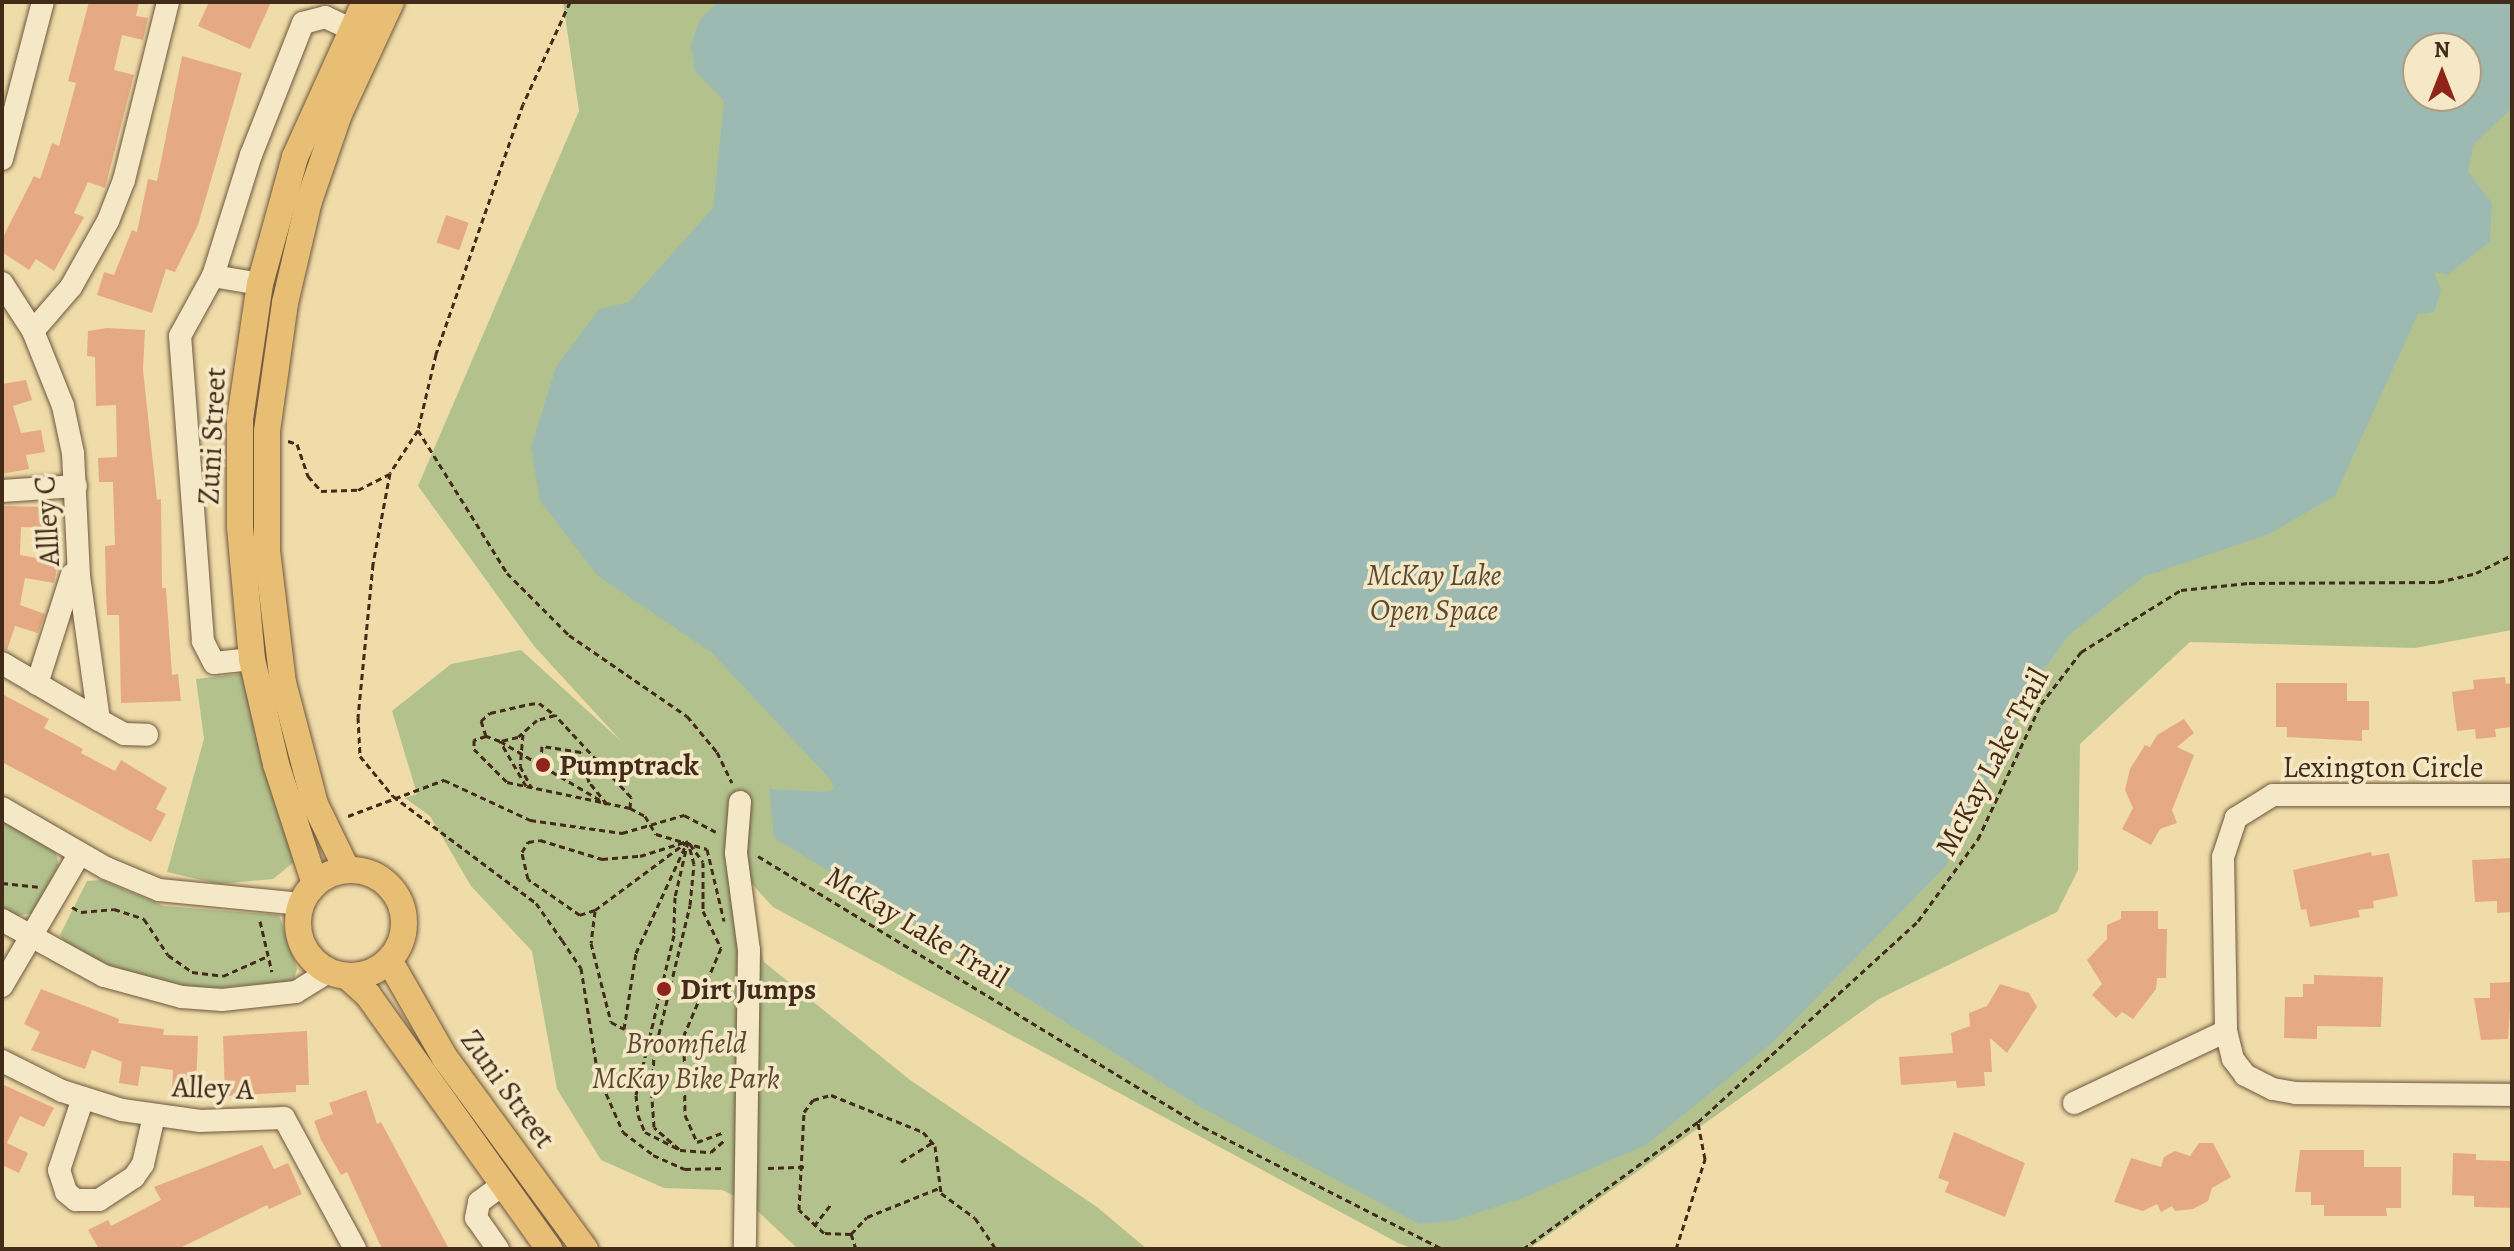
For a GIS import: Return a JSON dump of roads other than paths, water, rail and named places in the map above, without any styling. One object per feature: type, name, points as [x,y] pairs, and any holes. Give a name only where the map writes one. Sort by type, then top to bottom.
[{"type":"main road","name":"Zuni Street","points":[[308,894],[252,659],[238,473],[240,419],[260,284],[295,157],[365,2]]},
{"type":"main road","name":"Zuni Street","points":[[347,870],[315,804],[283,683],[267,551],[267,431],[285,303],[309,201],[339,114],[391,2]]},
{"type":"main road","points":[[347,870],[378,877],[399,901],[403,932],[389,960],[362,974],[338,974],[316,963],[299,936],[308,894],[347,870]]},
{"type":"main road","name":"Zuni Street","points":[[389,960],[445,1058],[585,1249]]},
{"type":"main road","name":"Zuni Street","points":[[338,974],[368,995],[549,1249]]},
{"type":"street","points":[[2,159],[43,2]]},
{"type":"street","points":[[33,331],[71,287],[108,221],[168,2]]},
{"type":"street","points":[[252,659],[214,663],[201,626],[180,336],[213,276],[251,155],[303,23],[325,17],[351,29]]},
{"type":"street","points":[[213,276],[260,284]]},
{"type":"street","name":"Allley C","points":[[2,283],[33,331],[63,406],[76,486],[85,637],[99,720]]},
{"type":"street","points":[[2,491],[76,486]]},
{"type":"street","points":[[37,684],[65,608],[77,514]]},
{"type":"street","points":[[2,663],[124,734],[147,735]]},
{"type":"street","name":"Lexington Circle","points":[[2512,795],[2290,793],[2247,806],[2231,826],[2223,857],[2226,1031],[2233,1059],[2245,1075],[2282,1091],[2512,1095]]},
{"type":"street","points":[[740,802],[746,848],[749,950],[745,1249]]},
{"type":"street","points":[[2,808],[80,853],[159,890],[308,894]]},
{"type":"street","points":[[2,986],[80,853]]},
{"type":"street","points":[[2,920],[104,976],[182,997],[256,999],[296,992],[338,974]]},
{"type":"street","points":[[2074,1103],[2226,1031]]},
{"type":"street","name":"Alley A","points":[[2,1061],[83,1098],[154,1116],[200,1121],[284,1118],[355,1249]]},
{"type":"street","points":[[83,1098],[59,1170],[66,1192],[76,1200],[99,1200],[134,1177],[143,1164],[154,1116]]},
{"type":"street","points":[[498,1249],[476,1218],[479,1202],[502,1185]]},
{"type":"water","name":"McKay Lake Open Space","points":[[717,2],[2512,2],[2512,108],[2474,144],[2468,172],[2492,203],[2490,242],[2447,275],[2434,272],[2441,290],[2434,312],[2418,314],[2335,496],[2269,534],[2143,577],[2069,635],[2037,679],[1946,866],[1772,1043],[1646,1145],[1523,1198],[1456,1220],[1419,1224],[1197,1105],[946,947],[911,920],[774,838],[769,789],[825,792],[834,789],[831,780],[711,652],[598,576],[540,501],[531,447],[556,367],[599,309],[629,302],[713,208],[724,101],[695,71],[691,45],[699,21]]},
{"type":"place","name":"Pumptrack","points":[[543,765]]},
{"type":"place","name":"Dirt Jumps","points":[[664,989]]},
{"type":"park label","name":"Broomfield McKay Bike Park","points":[[686,1060]]}]
